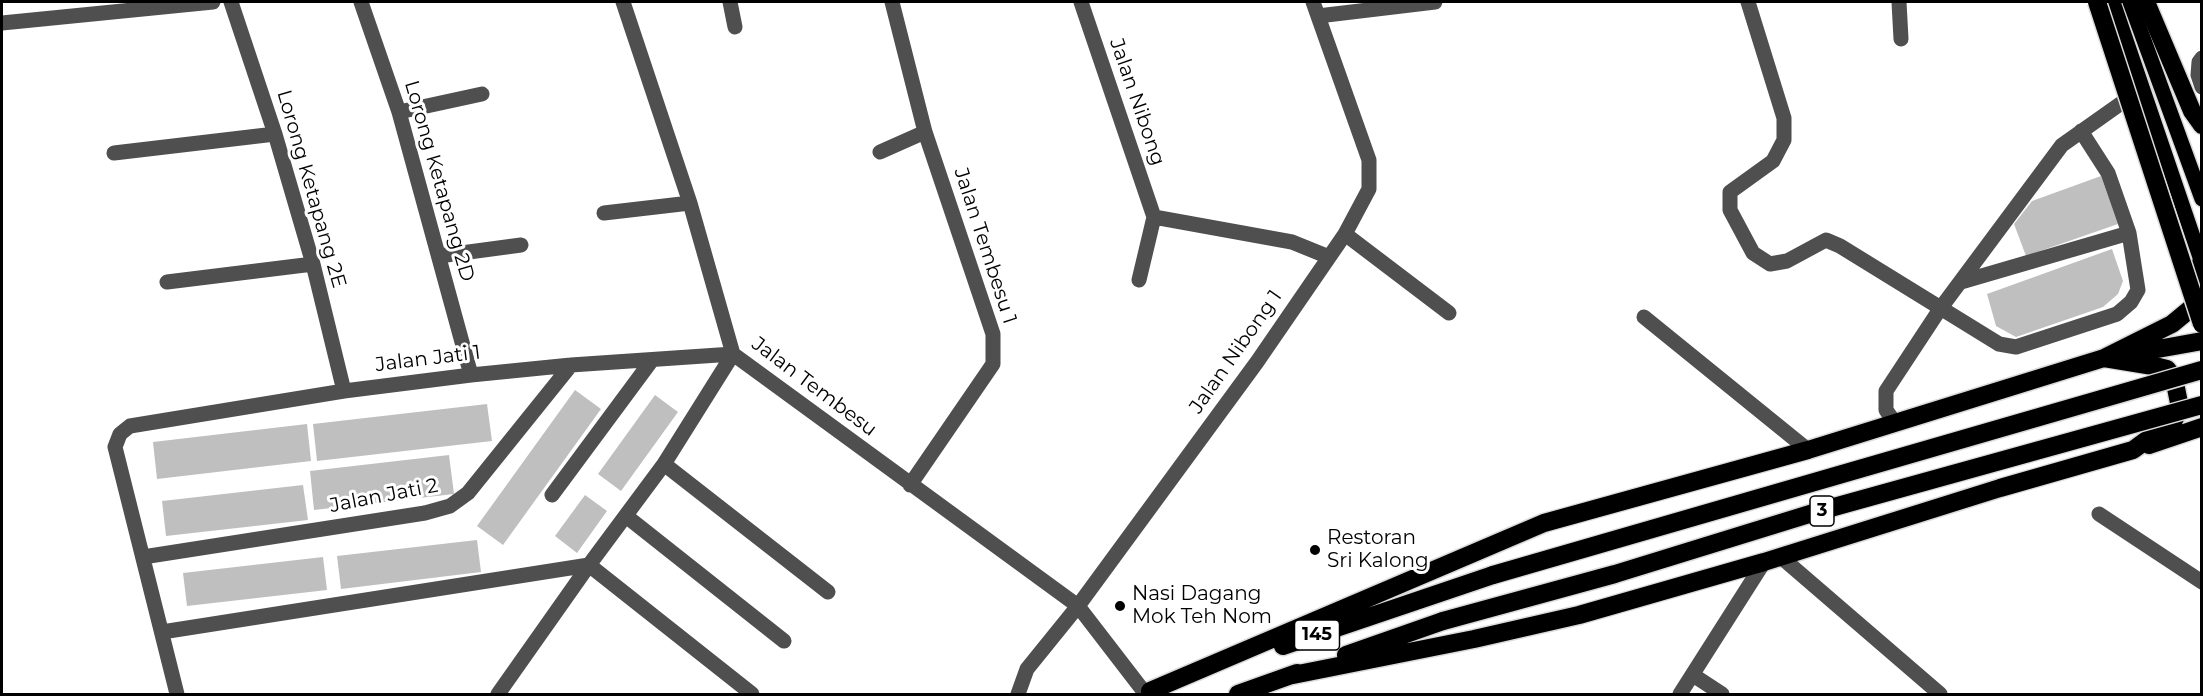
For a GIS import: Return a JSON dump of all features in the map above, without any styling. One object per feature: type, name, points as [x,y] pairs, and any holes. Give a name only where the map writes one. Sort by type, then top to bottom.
[{"type":"highway","points":[[2097,2],[2202,324]]},
{"type":"highway","points":[[2146,2],[2192,111],[2202,126]]},
{"type":"highway","points":[[2104,358],[2172,324],[2195,305],[2201,262]]},
{"type":"highway","points":[[1145,693],[1544,524],[1808,450],[2104,358],[2202,341]]},
{"type":"highway","points":[[2104,358],[2168,369],[2174,378],[2180,408],[2174,420],[2133,450]]},
{"type":"highway","name":"3","points":[[1493,575],[2202,370]]},
{"type":"highway","name":"3","points":[[1443,621],[1616,574],[1827,509],[2202,405]]},
{"type":"highway","points":[[1288,676],[1474,639],[1580,615],[1773,560],[2202,427]]},
{"type":"highway","points":[[2133,450],[2202,438]]},
{"type":"highway","name":"145","points":[[1145,693],[1493,575]]},
{"type":"highway","name":"145","points":[[1238,694],[1443,621]]},
{"type":"main road","points":[[2113,2],[2201,262]]},
{"type":"main road","points":[[2130,2],[2202,199]]},
{"type":"street","points":[[2,23],[86,7],[213,2]]},
{"type":"street","name":"Lorong Ketapang 2E","points":[[231,2],[275,134],[313,264],[344,391]]},
{"type":"street","name":"Lorong Ketapang 2D","points":[[361,2],[399,112],[471,375]]},
{"type":"street","name":"Jalan Tembesu","points":[[623,2],[690,203],[734,354],[1078,606],[1145,693]]},
{"type":"street","points":[[730,2],[735,27]]},
{"type":"street","name":"Jalan Tembesu 1","points":[[892,2],[925,132],[993,334],[993,364],[910,485]]},
{"type":"street","name":"Jalan Nibong","points":[[1081,2],[1154,217]]},
{"type":"street","points":[[1316,9],[1435,2]]},
{"type":"street","points":[[1748,2],[1784,118],[1784,140],[1773,162],[1730,192],[1730,210],[1753,252],[1770,264],[1787,261],[1826,240],[1840,246],[1999,344],[2016,348],[2117,314],[2131,302],[2138,290],[2129,232],[2108,173],[2081,131]]},
{"type":"street","points":[[1899,2],[1901,39]]},
{"type":"street","name":"Jalan Nibong 1","points":[[1018,694],[1027,669],[1078,606],[1257,362],[1346,234],[1369,189],[1369,160],[1316,9]]},
{"type":"street","points":[[2202,58],[2199,62],[2198,75],[2202,87]]},
{"type":"street","points":[[1895,423],[1886,410],[1886,391],[1940,309],[2062,145],[2142,89]]},
{"type":"street","points":[[399,112],[482,94]]},
{"type":"street","points":[[880,152],[925,132]]},
{"type":"street","points":[[114,153],[275,134]]},
{"type":"street","points":[[604,213],[690,203]]},
{"type":"street","points":[[1139,280],[1154,217],[1292,242],[1329,257]]},
{"type":"street","points":[[1960,282],[2129,232]]},
{"type":"street","points":[[1346,234],[1449,313]]},
{"type":"street","points":[[439,256],[521,245]]},
{"type":"street","points":[[166,282],[313,264]]},
{"type":"street","points":[[1644,317],[1808,450]]},
{"type":"street","points":[[498,694],[664,464],[734,354]]},
{"type":"street","name":"Jalan Jati 1","points":[[143,557],[115,447],[120,434],[130,426],[344,391],[471,375],[571,365],[734,354]]},
{"type":"street","points":[[552,495],[652,360]]},
{"type":"street","name":"Jalan Jati 2","points":[[143,557],[425,513],[450,506],[468,493],[571,365]]},
{"type":"street","points":[[664,464],[828,592]]},
{"type":"street","points":[[2099,514],[2202,582]]},
{"type":"street","points":[[626,516],[784,641]]},
{"type":"street","points":[[143,557],[177,694]]},
{"type":"street","points":[[1680,694],[1773,560],[1940,694]]},
{"type":"street","points":[[162,632],[589,565],[752,694]]},
{"type":"street","points":[[1693,675],[1722,694]]},
{"type":"building","points":[[2101,176],[2118,224],[2026,256],[2014,224],[2032,201]]},
{"type":"building","points":[[2112,249],[2123,281],[2118,294],[2103,307],[2016,337],[1996,326],[1987,294]]},
{"type":"building","points":[[575,390],[601,409],[503,545],[477,526]]},
{"type":"building","points":[[655,395],[678,412],[621,491],[598,474]]},
{"type":"building","points":[[487,404],[492,441],[317,461],[313,424]]},
{"type":"building","points":[[307,424],[311,461],[157,479],[153,442]]},
{"type":"building","points":[[449,455],[454,494],[314,510],[310,471]]},
{"type":"building","points":[[303,485],[308,520],[166,536],[162,501]]},
{"type":"building","points":[[585,495],[607,511],[577,553],[555,536]]},
{"type":"building","points":[[477,540],[481,572],[341,589],[337,556]]},
{"type":"building","points":[[323,557],[327,590],[187,606],[183,573]]},
{"type":"place","name":"Restoran Sri Kalong","points":[[1315,550]]},
{"type":"place","name":"Nasi Dagang Mok Teh Nom","points":[[1120,606]]}]
